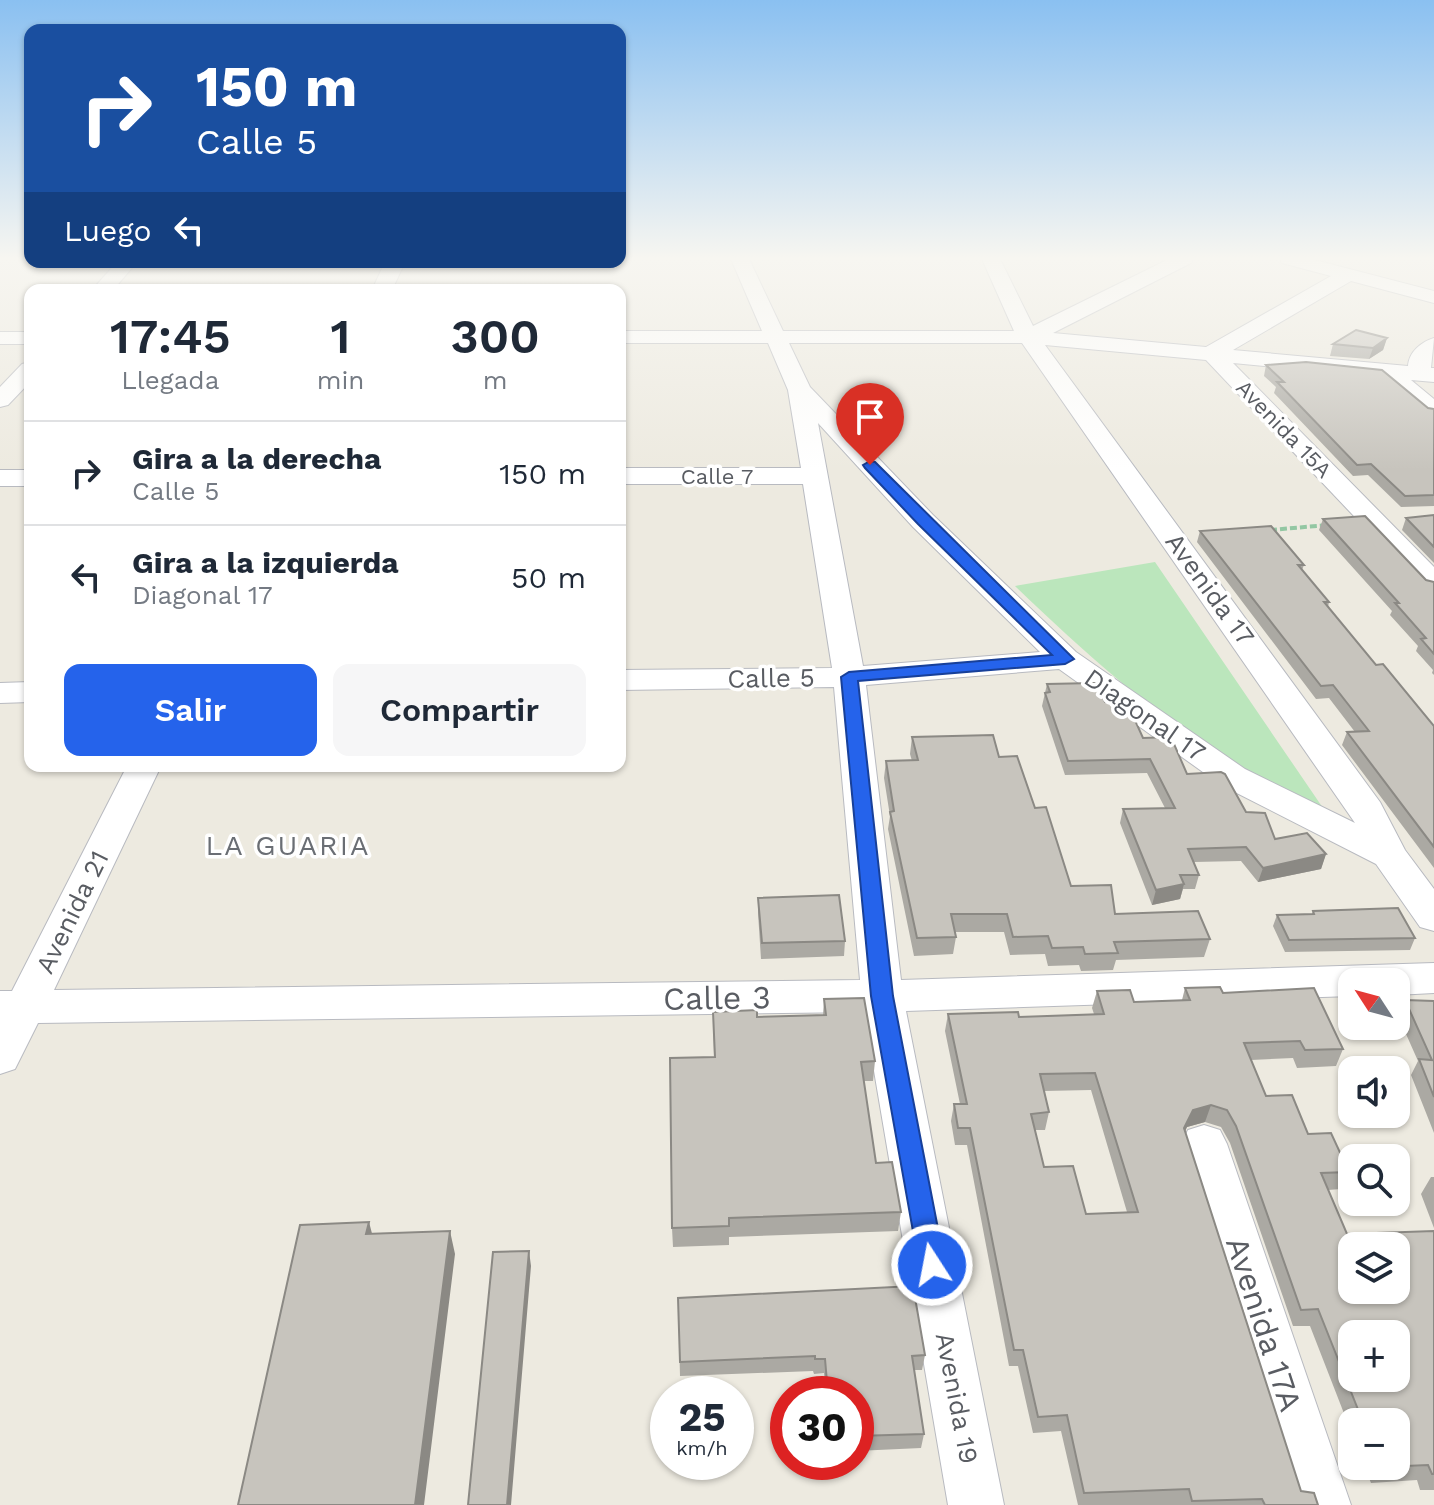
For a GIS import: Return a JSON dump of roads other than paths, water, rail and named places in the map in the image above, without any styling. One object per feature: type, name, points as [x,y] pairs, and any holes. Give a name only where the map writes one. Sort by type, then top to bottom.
[{"type":"street","name":"Avenida 19","points":[[772,329],[800,390],[849,677],[882,996],[976,1505]]},
{"type":"street","name":"Avenida 17","points":[[1024,329],[1367,810],[1389,855],[1434,917]]},
{"type":"street","points":[[1028,337],[1044,329]]},
{"type":"street","name":"Avenida 15A","points":[[1252,329],[1211,353],[1434,584]]},
{"type":"street","points":[[626,337],[1028,337],[1427,374],[1420,357],[1434,345]]},
{"type":"street","points":[[0,338],[24,338]]},
{"type":"street","points":[[1387,371],[1434,411]]},
{"type":"street","points":[[0,400],[24,375]]},
{"type":"street","name":"Diagonal 17","points":[[800,390],[923,521],[1065,659],[1233,777],[1389,855]]},
{"type":"street","name":"Calle 7","points":[[626,476],[813,476]]},
{"type":"street","points":[[0,478],[24,478]]},
{"type":"street","points":[[1373,521],[1404,519]]},
{"type":"street","name":"Calle 5","points":[[626,680],[849,677],[1065,659]]},
{"type":"street","points":[[0,693],[24,692]]},
{"type":"street","name":"Avenida 21","points":[[0,1057],[13,1006],[141,772]]},
{"type":"street","name":"Calle 3","points":[[13,1006],[882,996],[1434,978]]},
{"type":"street","name":"Avenida 17A","points":[[1204,1144],[1323,1505]]},
{"type":"district","name":"LA GUARIA","points":[[288,845]]}]
